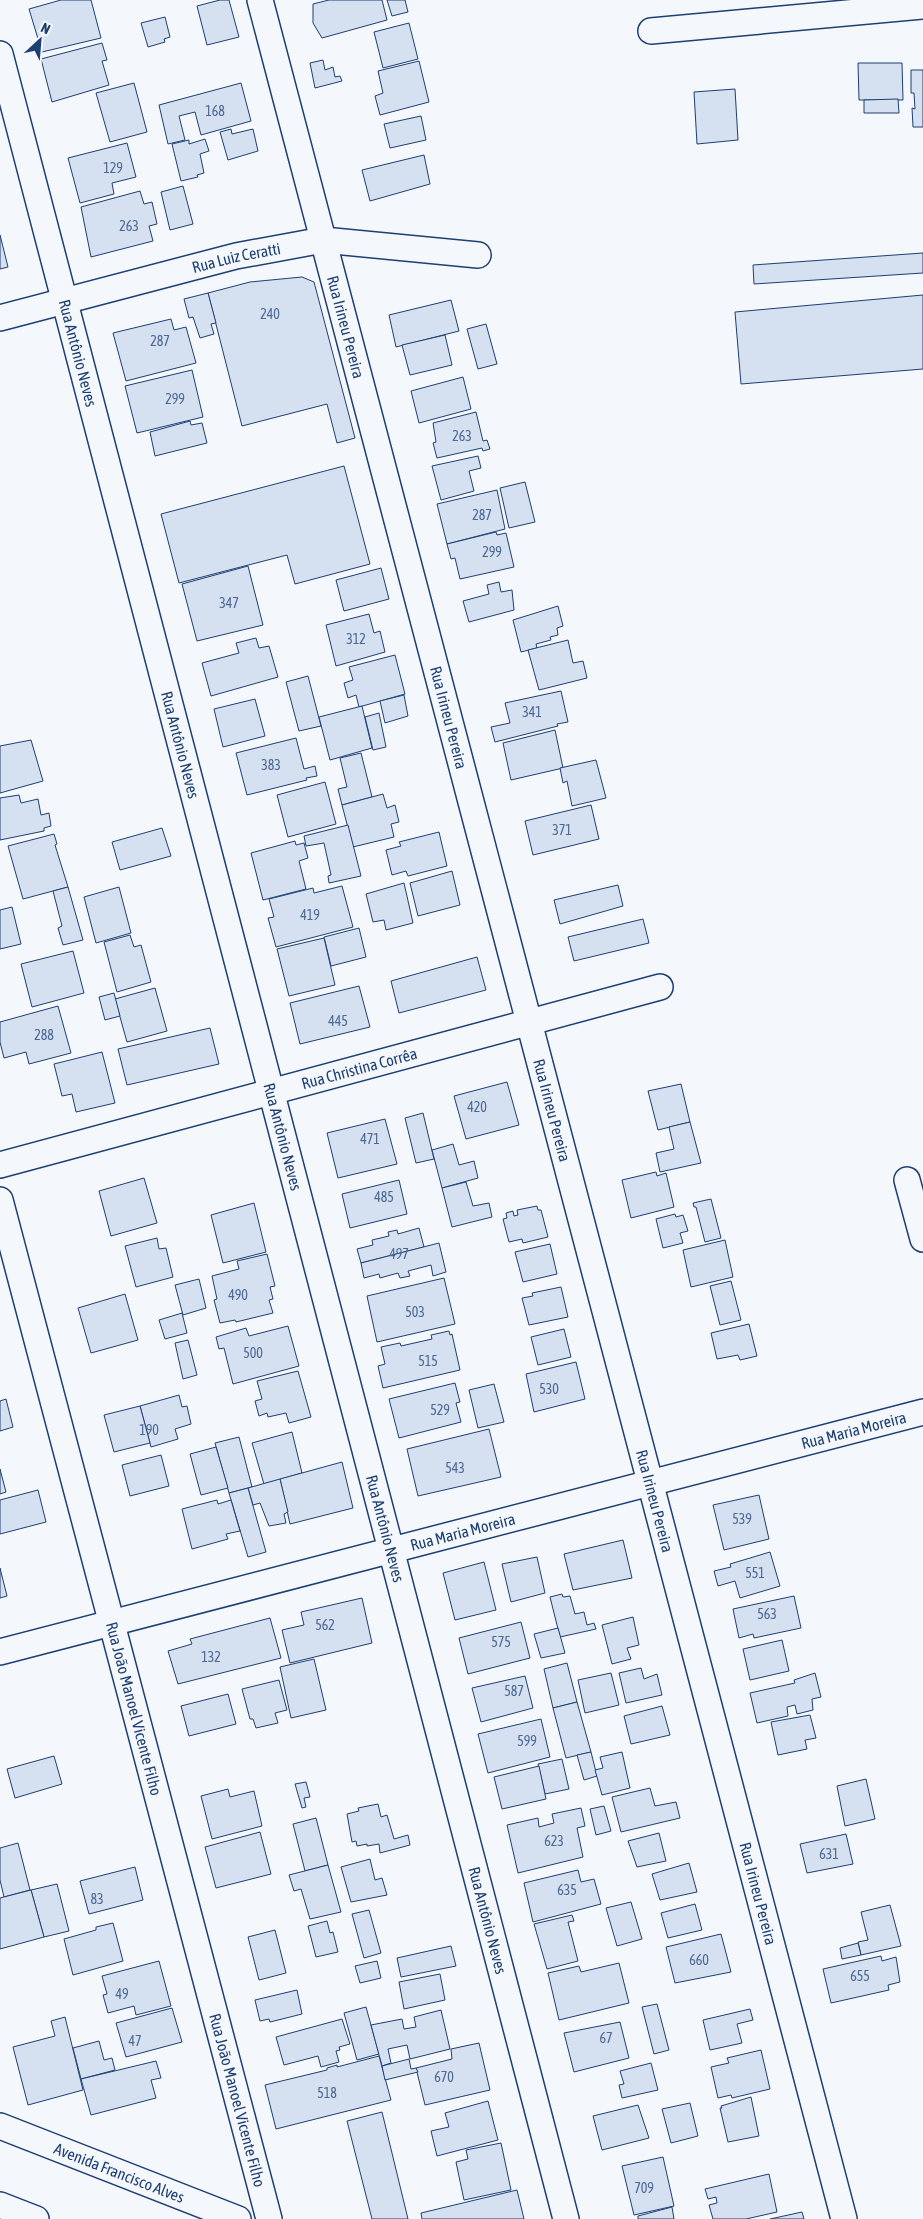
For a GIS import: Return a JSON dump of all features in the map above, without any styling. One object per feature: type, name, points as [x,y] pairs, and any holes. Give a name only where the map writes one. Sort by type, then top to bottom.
[{"type":"street","name":"Rua Irineu Pereira","points":[[260,0],[844,2219]]},
{"type":"street","points":[[651,30],[923,6]]},
{"type":"street","name":"Rua Antônio Neves","points":[[0,54],[566,2219]]},
{"type":"street","name":"Rua Luiz Ceratti","points":[[0,318],[236,256],[323,240],[478,255]]},
{"type":"street","name":"Rua Christina Corrêa","points":[[0,1165],[660,987]]},
{"type":"street","points":[[907,1180],[923,1239]]},
{"type":"street","name":"Rua João Manoel Vicente Filho","points":[[0,1200],[268,2219]]},
{"type":"street","name":"Rua Maria Moreira","points":[[0,1652],[923,1412]]},
{"type":"street","name":"Avenida Francisco Alves","points":[[0,2126],[238,2219]]},
{"type":"street","points":[[0,2205],[36,2219]]},
{"type":"building","points":[[61,0],[91,0],[101,38],[42,52],[29,9]]},
{"type":"building","points":[[220,0],[229,0],[239,37],[207,45],[197,6]]},
{"type":"building","points":[[329,0],[382,0],[387,20],[322,38],[313,23],[313,4]]},
{"type":"building","points":[[387,0],[405,0],[408,12],[392,16]]},
{"type":"building","points":[[165,17],[170,37],[164,39],[165,42],[148,47],[141,23]]},
{"type":"building","points":[[409,23],[418,59],[383,68],[374,32]]},
{"type":"building","points":[[102,43],[107,60],[102,61],[109,85],[52,102],[41,59]]},
{"type":"building","points":[[323,60],[325,70],[333,67],[335,77],[340,76],[342,81],[315,88],[310,63]]},
{"type":"building","points":[[419,61],[429,102],[380,115],[375,96],[383,93],[378,71]]},
{"type":"building","points":[[858,63],[902,63],[903,100],[859,100]]},
{"type":"building","points":[[911,70],[923,70],[923,127],[913,127],[912,108],[915,109],[914,93],[911,93]]},
{"type":"building","points":[[134,83],[147,132],[110,142],[96,93]]},
{"type":"building","points":[[241,83],[251,121],[201,135],[195,112],[179,116],[185,140],[168,144],[159,105]]},
{"type":"building","points":[[735,89],[738,140],[697,144],[694,92]]},
{"type":"building","points":[[898,99],[899,113],[864,113],[864,100]]},
{"type":"building","points":[[421,116],[426,140],[390,148],[384,124]]},
{"type":"building","points":[[231,129],[232,134],[253,129],[258,151],[228,160],[220,132]]},
{"type":"building","points":[[205,139],[209,151],[200,154],[204,173],[197,175],[198,177],[181,181],[172,144],[189,140],[189,144]]},
{"type":"building","points":[[127,143],[136,177],[112,183],[114,194],[80,203],[68,158]]},
{"type":"building","points":[[424,155],[430,184],[370,201],[362,170]]},
{"type":"building","points":[[183,186],[193,224],[170,230],[161,192]]},
{"type":"building","points":[[140,191],[144,204],[152,202],[157,224],[149,226],[153,241],[91,257],[81,207]]},
{"type":"building","points":[[0,235],[8,267],[0,269]]},
{"type":"building","points":[[923,253],[923,273],[754,284],[753,265]]},
{"type":"building","points":[[302,277],[314,282],[355,438],[337,443],[327,404],[242,426],[208,293],[250,282]]},
{"type":"building","points":[[208,293],[216,323],[211,324],[214,334],[200,338],[193,317],[189,318],[184,299]]},
{"type":"building","points":[[923,295],[923,369],[741,384],[735,312]]},
{"type":"building","points":[[451,300],[459,331],[396,347],[389,315]]},
{"type":"building","points":[[171,319],[174,330],[186,327],[196,363],[126,381],[113,333]]},
{"type":"building","points":[[486,324],[497,364],[478,369],[467,329]]},
{"type":"building","points":[[445,335],[452,365],[410,375],[402,345]]},
{"type":"building","points":[[192,370],[203,417],[137,433],[125,386]]},
{"type":"building","points":[[463,377],[471,409],[419,423],[411,391]]},
{"type":"building","points":[[476,412],[483,441],[487,440],[490,449],[483,451],[482,448],[437,458],[433,443],[436,442],[433,423]]},
{"type":"building","points":[[190,421],[191,425],[202,423],[207,443],[155,456],[150,432]]},
{"type":"building","points":[[478,456],[481,468],[469,471],[474,491],[441,500],[432,466]]},
{"type":"building","points":[[344,466],[370,564],[295,584],[287,555],[179,583],[161,514]]},
{"type":"building","points":[[525,482],[535,522],[509,528],[500,488]]},
{"type":"building","points":[[497,490],[505,529],[447,544],[437,504]]},
{"type":"building","points":[[496,532],[497,535],[506,533],[514,567],[460,579],[455,558],[451,559],[447,544]]},
{"type":"building","points":[[248,566],[263,625],[197,641],[182,584]]},
{"type":"building","points":[[381,568],[389,599],[344,611],[336,580]]},
{"type":"building","points":[[499,582],[501,592],[512,590],[514,610],[469,622],[463,601],[489,594],[487,585]]},
{"type":"building","points":[[558,606],[563,626],[557,628],[558,635],[550,637],[551,640],[536,644],[537,648],[521,652],[513,620]]},
{"type":"building","points":[[369,614],[374,633],[380,631],[385,652],[336,666],[326,625]]},
{"type":"building","points":[[256,638],[259,648],[269,646],[278,677],[211,696],[202,663],[239,653],[236,643]]},
{"type":"building","points":[[568,640],[573,663],[583,661],[587,678],[539,690],[528,650]]},
{"type":"building","points":[[395,655],[405,694],[359,707],[356,695],[348,698],[344,683],[353,680],[349,667]]},
{"type":"building","points":[[308,676],[321,726],[299,731],[286,682]]},
{"type":"building","points":[[561,691],[568,722],[495,742],[491,727],[510,723],[505,703]]},
{"type":"building","points":[[404,695],[408,716],[385,723],[380,701]]},
{"type":"building","points":[[255,699],[265,736],[223,747],[214,709]]},
{"type":"building","points":[[362,706],[372,748],[330,760],[319,717]]},
{"type":"building","points":[[379,713],[386,747],[373,750],[365,717]]},
{"type":"building","points":[[555,730],[563,768],[511,780],[503,743]]},
{"type":"building","points":[[296,738],[304,769],[315,766],[317,776],[247,795],[236,753]]},
{"type":"building","points":[[31,740],[43,781],[0,793],[0,746]]},
{"type":"building","points":[[361,753],[372,797],[342,805],[338,789],[347,787],[340,758]]},
{"type":"building","points":[[596,760],[606,798],[572,806],[567,781],[563,783],[560,768]]},
{"type":"building","points":[[325,782],[336,824],[288,837],[277,795]]},
{"type":"building","points":[[383,794],[387,808],[395,805],[399,822],[391,824],[394,837],[353,847],[342,805]]},
{"type":"building","points":[[19,795],[21,803],[38,799],[41,815],[49,813],[51,826],[44,828],[44,831],[0,840],[0,798]]},
{"type":"building","points":[[591,805],[599,839],[533,855],[525,821]]},
{"type":"building","points":[[348,825],[361,876],[329,883],[328,876],[331,875],[324,843],[306,846],[304,836]]},
{"type":"building","points":[[162,828],[171,856],[120,870],[112,842]]},
{"type":"building","points":[[439,832],[447,866],[408,876],[406,871],[392,875],[386,850],[401,846],[399,842]]},
{"type":"building","points":[[54,834],[57,844],[55,845],[68,887],[23,899],[8,846]]},
{"type":"building","points":[[295,841],[296,845],[304,843],[308,858],[299,861],[306,889],[263,900],[251,853]]},
{"type":"building","points":[[452,871],[460,905],[418,916],[410,883]]},
{"type":"building","points":[[404,883],[413,923],[386,930],[384,920],[373,922],[366,894]]},
{"type":"building","points":[[618,885],[623,906],[560,924],[554,900]]},
{"type":"building","points":[[342,886],[353,927],[276,947],[268,918],[274,917],[269,899],[313,888],[314,893]]},
{"type":"building","points":[[68,887],[83,940],[63,945],[58,928],[62,926],[53,891]]},
{"type":"building","points":[[119,887],[131,933],[96,943],[84,897]]},
{"type":"building","points":[[12,907],[21,944],[0,949],[0,910]]},
{"type":"building","points":[[643,919],[649,943],[574,961],[568,937]]},
{"type":"building","points":[[359,928],[366,957],[331,966],[324,937]]},
{"type":"building","points":[[130,935],[134,947],[141,945],[151,982],[117,992],[104,942]]},
{"type":"building","points":[[324,938],[335,985],[289,996],[277,949]]},
{"type":"building","points":[[73,951],[84,993],[32,1007],[21,964]]},
{"type":"building","points":[[477,957],[486,990],[399,1013],[391,981]]},
{"type":"building","points":[[359,986],[370,1027],[300,1044],[290,1003]]},
{"type":"building","points":[[155,988],[167,1031],[127,1042],[115,999]]},
{"type":"building","points":[[114,993],[120,1016],[105,1020],[99,997]]},
{"type":"building","points":[[58,1006],[71,1053],[29,1064],[26,1052],[4,1058],[0,1042],[0,1022]]},
{"type":"building","points":[[210,1028],[219,1064],[127,1085],[118,1049]]},
{"type":"building","points":[[102,1052],[115,1103],[76,1112],[72,1094],[62,1096],[54,1064]]},
{"type":"building","points":[[507,1082],[519,1125],[466,1139],[454,1096]]},
{"type":"building","points":[[681,1084],[690,1122],[658,1130],[648,1091]]},
{"type":"building","points":[[423,1113],[434,1159],[416,1163],[405,1118]]},
{"type":"building","points":[[385,1119],[397,1164],[338,1178],[327,1133]]},
{"type":"building","points":[[690,1122],[701,1163],[660,1172],[656,1153],[674,1149],[669,1127]]},
{"type":"building","points":[[453,1144],[459,1165],[474,1161],[478,1178],[442,1188],[432,1150]]},
{"type":"building","points":[[656,1172],[657,1176],[666,1173],[674,1207],[631,1218],[622,1180]]},
{"type":"building","points":[[144,1178],[157,1223],[111,1236],[99,1191]]},
{"type":"building","points":[[399,1180],[407,1214],[350,1228],[342,1194]]},
{"type":"building","points":[[466,1182],[473,1206],[489,1203],[492,1217],[452,1227],[442,1188]]},
{"type":"building","points":[[711,1199],[721,1238],[705,1242],[696,1207],[694,1207],[693,1203]]},
{"type":"building","points":[[254,1203],[266,1252],[223,1263],[211,1215]]},
{"type":"building","points":[[537,1206],[538,1210],[541,1210],[548,1237],[523,1243],[522,1239],[509,1242],[503,1219],[507,1218],[506,1213],[513,1211],[514,1216],[518,1215],[517,1210]]},
{"type":"building","points":[[675,1214],[676,1217],[683,1215],[688,1231],[680,1233],[683,1243],[663,1248],[656,1219]]},
{"type":"building","points":[[419,1228],[424,1247],[361,1263],[357,1249],[373,1245],[372,1240],[389,1236],[388,1232],[397,1230],[398,1234]]},
{"type":"building","points":[[157,1238],[159,1249],[166,1248],[173,1277],[136,1287],[125,1246]]},
{"type":"building","points":[[725,1240],[733,1277],[691,1287],[683,1250]]},
{"type":"building","points":[[439,1243],[446,1272],[433,1276],[431,1265],[408,1271],[410,1276],[400,1278],[398,1273],[380,1278],[379,1274],[364,1278],[361,1263]]},
{"type":"building","points":[[550,1244],[557,1274],[523,1282],[515,1252]]},
{"type":"building","points":[[267,1254],[275,1286],[270,1287],[273,1299],[269,1300],[273,1313],[236,1322],[235,1320],[220,1323],[214,1300],[217,1299],[212,1276],[239,1269],[237,1261]]},
{"type":"building","points":[[444,1278],[455,1324],[377,1342],[367,1296]]},
{"type":"building","points":[[199,1279],[206,1308],[183,1315],[175,1285]]},
{"type":"building","points":[[731,1281],[741,1320],[720,1325],[710,1286]]},
{"type":"building","points":[[561,1287],[568,1317],[529,1325],[522,1298],[533,1296],[532,1293]]},
{"type":"building","points":[[125,1294],[138,1340],[91,1353],[78,1308]]},
{"type":"building","points":[[182,1313],[187,1333],[165,1339],[159,1320]]},
{"type":"building","points":[[749,1324],[757,1356],[740,1360],[738,1355],[717,1359],[711,1333]]},
{"type":"building","points":[[288,1326],[299,1366],[233,1384],[224,1348],[219,1349],[216,1337],[246,1328],[249,1336]]},
{"type":"building","points":[[564,1329],[571,1357],[538,1365],[531,1337]]},
{"type":"building","points":[[449,1331],[450,1335],[452,1334],[460,1370],[383,1388],[378,1366],[385,1364],[381,1347],[400,1343],[401,1346],[432,1339],[431,1335]]},
{"type":"building","points":[[188,1340],[197,1375],[183,1379],[175,1343]]},
{"type":"building","points":[[576,1362],[585,1399],[534,1412],[526,1374]]},
{"type":"building","points":[[298,1371],[311,1417],[289,1423],[286,1413],[268,1417],[267,1413],[259,1416],[255,1401],[262,1399],[257,1381]]},
{"type":"building","points":[[455,1383],[460,1402],[456,1403],[461,1422],[399,1438],[389,1399]]},
{"type":"building","points":[[494,1384],[504,1422],[478,1428],[469,1390]]},
{"type":"building","points":[[179,1395],[182,1407],[187,1406],[191,1424],[175,1429],[178,1439],[151,1447],[140,1406]]},
{"type":"building","points":[[6,1399],[13,1427],[0,1431],[0,1401]]},
{"type":"building","points":[[140,1406],[150,1443],[114,1452],[104,1415]]},
{"type":"building","points":[[489,1429],[501,1477],[418,1496],[407,1449]]},
{"type":"building","points":[[292,1432],[302,1473],[264,1484],[252,1443]]},
{"type":"building","points":[[239,1437],[252,1487],[229,1493],[215,1443]]},
{"type":"building","points":[[216,1447],[228,1488],[201,1495],[190,1454]]},
{"type":"building","points":[[161,1455],[169,1486],[130,1496],[122,1465]]},
{"type":"building","points":[[342,1462],[353,1508],[290,1524],[280,1479]]},
{"type":"building","points":[[0,1469],[6,1492],[0,1494]]},
{"type":"building","points":[[280,1479],[288,1512],[284,1514],[286,1523],[269,1526],[260,1503],[253,1505],[248,1488]]},
{"type":"building","points":[[248,1488],[266,1552],[248,1557],[229,1493]]},
{"type":"building","points":[[38,1490],[46,1522],[0,1534],[0,1500]]},
{"type":"building","points":[[759,1495],[769,1539],[724,1550],[713,1505]]},
{"type":"building","points":[[217,1500],[218,1504],[231,1500],[240,1531],[226,1534],[228,1539],[192,1549],[182,1509]]},
{"type":"building","points":[[623,1540],[632,1578],[573,1590],[564,1554]]},
{"type":"building","points":[[770,1552],[780,1586],[740,1598],[735,1581],[718,1586],[714,1571],[731,1567],[730,1564]]},
{"type":"building","points":[[537,1557],[545,1593],[511,1602],[502,1564]]},
{"type":"building","points":[[484,1562],[496,1610],[455,1620],[443,1573]]},
{"type":"building","points":[[0,1568],[7,1596],[0,1598]]},
{"type":"building","points":[[562,1594],[563,1597],[570,1596],[575,1614],[584,1612],[587,1625],[594,1623],[596,1629],[560,1637],[550,1597]]},
{"type":"building","points":[[794,1596],[801,1628],[754,1638],[753,1634],[739,1638],[733,1609]]},
{"type":"building","points":[[362,1598],[372,1643],[290,1663],[282,1630],[304,1625],[301,1612]]},
{"type":"building","points":[[633,1617],[639,1645],[627,1648],[631,1659],[612,1664],[602,1625]]},
{"type":"building","points":[[270,1618],[281,1658],[178,1684],[168,1651],[192,1644],[190,1639]]},
{"type":"building","points":[[521,1622],[530,1658],[468,1674],[459,1638]]},
{"type":"building","points":[[558,1628],[565,1653],[541,1658],[534,1634]]},
{"type":"building","points":[[782,1640],[789,1671],[750,1680],[743,1649]]},
{"type":"building","points":[[314,1659],[326,1710],[291,1718],[280,1667]]},
{"type":"building","points":[[567,1663],[577,1702],[553,1708],[544,1669]]},
{"type":"building","points":[[641,1668],[644,1679],[657,1674],[662,1695],[626,1703],[619,1673]]},
{"type":"building","points":[[611,1673],[619,1705],[585,1713],[578,1680]]},
{"type":"building","points":[[815,1673],[821,1697],[812,1699],[813,1710],[797,1714],[795,1705],[787,1707],[788,1716],[757,1723],[750,1693],[795,1683],[794,1680]]},
{"type":"building","points":[[525,1676],[533,1708],[481,1722],[472,1688]]},
{"type":"building","points":[[279,1680],[287,1710],[275,1713],[278,1723],[256,1728],[253,1719],[250,1719],[242,1689]]},
{"type":"building","points":[[228,1694],[236,1724],[189,1736],[181,1706]]},
{"type":"building","points":[[577,1702],[591,1752],[566,1758],[553,1708]]},
{"type":"building","points":[[662,1706],[670,1735],[631,1744],[624,1716]]},
{"type":"building","points":[[810,1715],[816,1738],[805,1740],[807,1749],[778,1755],[771,1722]]},
{"type":"building","points":[[541,1719],[550,1757],[488,1773],[478,1734]]},
{"type":"building","points":[[591,1752],[597,1776],[584,1780],[577,1755]]},
{"type":"building","points":[[622,1752],[630,1788],[602,1795],[595,1770],[603,1768],[600,1757]]},
{"type":"building","points":[[54,1756],[62,1784],[15,1798],[7,1769]]},
{"type":"building","points":[[562,1759],[569,1789],[545,1794],[538,1764]]},
{"type":"building","points":[[539,1766],[546,1799],[502,1809],[494,1777]]},
{"type":"building","points":[[866,1779],[875,1819],[845,1826],[837,1786]]},
{"type":"building","points":[[306,1782],[310,1797],[304,1798],[306,1807],[302,1808],[295,1784]]},
{"type":"building","points":[[650,1788],[655,1806],[676,1802],[680,1818],[621,1832],[612,1797]]},
{"type":"building","points":[[228,1789],[230,1797],[254,1791],[262,1826],[212,1839],[201,1796]]},
{"type":"building","points":[[378,1804],[381,1817],[387,1815],[394,1839],[408,1835],[410,1845],[380,1853],[379,1844],[357,1846],[356,1841],[352,1842],[347,1814],[359,1811],[358,1808]]},
{"type":"building","points":[[604,1806],[611,1831],[596,1835],[590,1809]]},
{"type":"building","points":[[581,1808],[585,1826],[577,1828],[583,1857],[518,1873],[507,1825],[538,1818],[539,1827],[554,1823],[552,1814]]},
{"type":"building","points":[[316,1818],[328,1865],[305,1871],[293,1824]]},
{"type":"building","points":[[260,1832],[271,1874],[216,1888],[205,1847]]},
{"type":"building","points":[[659,1833],[666,1861],[637,1867],[628,1841]]},
{"type":"building","points":[[846,1834],[853,1864],[807,1873],[800,1844]]},
{"type":"building","points":[[18,1843],[30,1890],[4,1897],[0,1880],[0,1848]]},
{"type":"building","points":[[370,1859],[375,1880],[382,1878],[387,1895],[351,1902],[341,1867]]},
{"type":"building","points":[[689,1863],[697,1892],[660,1900],[652,1874]]},
{"type":"building","points":[[328,1865],[341,1912],[310,1919],[301,1889],[294,1891],[289,1875]]},
{"type":"building","points":[[135,1867],[143,1900],[89,1914],[80,1881]]},
{"type":"building","points":[[578,1870],[581,1882],[594,1879],[601,1904],[533,1922],[524,1883]]},
{"type":"building","points":[[57,1884],[69,1931],[44,1937],[31,1890]]},
{"type":"building","points":[[31,1890],[44,1937],[0,1949],[0,1898]]},
{"type":"building","points":[[631,1902],[642,1939],[617,1946],[606,1908]]},
{"type":"building","points":[[695,1904],[702,1930],[668,1938],[661,1913]]},
{"type":"building","points":[[890,1905],[901,1946],[861,1955],[858,1942],[868,1940],[861,1912]]},
{"type":"building","points":[[369,1910],[381,1953],[364,1958],[352,1914]]},
{"type":"building","points":[[572,1915],[574,1921],[568,1922],[578,1961],[547,1969],[534,1924]]},
{"type":"building","points":[[327,1921],[330,1933],[333,1932],[338,1952],[316,1957],[308,1926]]},
{"type":"building","points":[[113,1923],[123,1961],[73,1975],[64,1939]]},
{"type":"building","points":[[275,1930],[286,1973],[259,1980],[248,1937]]},
{"type":"building","points":[[721,1934],[731,1972],[675,1983],[666,1947]]},
{"type":"building","points":[[858,1943],[861,1955],[842,1959],[840,1948]]},
{"type":"building","points":[[451,1946],[456,1966],[401,1977],[397,1958]]},
{"type":"building","points":[[881,1956],[882,1961],[896,1957],[900,1982],[888,1985],[889,1990],[831,2003],[823,1969]]},
{"type":"building","points":[[159,1961],[171,2006],[136,2015],[134,2006],[108,2013],[103,1995],[107,1994],[102,1976]]},
{"type":"building","points":[[377,1961],[381,1978],[360,1983],[355,1966]]},
{"type":"building","points":[[619,1963],[629,2003],[559,2020],[548,1973],[579,1966],[581,1972]]},
{"type":"building","points":[[440,1974],[445,2000],[404,2009],[399,1982]]},
{"type":"building","points":[[297,1990],[302,2014],[270,2022],[269,2019],[260,2021],[255,2000]]},
{"type":"building","points":[[657,2004],[669,2050],[654,2054],[642,2007]]},
{"type":"building","points":[[366,2007],[379,2054],[357,2060],[344,2013]]},
{"type":"building","points":[[172,2008],[182,2042],[126,2057],[116,2023]]},
{"type":"building","points":[[750,2009],[753,2020],[737,2024],[742,2043],[710,2050],[703,2020]]},
{"type":"building","points":[[441,2010],[450,2049],[410,2059],[407,2045],[388,2049],[391,2063],[382,2066],[371,2025],[402,2019],[404,2029],[416,2027],[414,2017]]},
{"type":"building","points":[[65,2017],[83,2090],[28,2105],[13,2047],[55,2036],[51,2021]]},
{"type":"building","points":[[342,2019],[350,2044],[339,2047],[340,2050],[336,2051],[339,2062],[321,2067],[318,2056],[284,2065],[276,2037]]},
{"type":"building","points":[[620,2022],[629,2058],[574,2072],[564,2033]]},
{"type":"building","points":[[99,2041],[104,2060],[112,2058],[115,2070],[81,2079],[73,2048]]},
{"type":"building","points":[[479,2043],[490,2090],[425,2105],[416,2068],[452,2059],[451,2049]]},
{"type":"building","points":[[761,2050],[770,2089],[732,2098],[731,2095],[718,2098],[711,2067],[729,2063],[727,2058]]},
{"type":"building","points":[[379,2056],[391,2100],[276,2129],[265,2085],[327,2070],[327,2068],[337,2065],[337,2067]]},
{"type":"building","points":[[409,2059],[411,2069],[416,2068],[418,2072],[385,2080],[382,2066]]},
{"type":"building","points":[[156,2061],[161,2078],[151,2080],[156,2098],[91,2115],[81,2079]]},
{"type":"building","points":[[651,2063],[658,2090],[622,2098],[619,2085],[624,2084],[620,2071]]},
{"type":"building","points":[[751,2097],[759,2136],[728,2142],[721,2106]]},
{"type":"building","points":[[488,2101],[498,2140],[437,2156],[431,2131],[449,2127],[445,2113]]},
{"type":"building","points":[[690,2103],[698,2136],[671,2143],[662,2109]]},
{"type":"building","points":[[638,2105],[649,2138],[602,2150],[593,2116]]},
{"type":"building","points":[[382,2112],[408,2219],[372,2219],[347,2121]]},
{"type":"building","points":[[501,2143],[511,2190],[464,2200],[456,2162],[468,2159],[466,2150]]},
{"type":"building","points":[[663,2157],[674,2206],[634,2215],[622,2166]]},
{"type":"building","points":[[769,2174],[777,2212],[746,2219],[713,2219],[709,2205],[717,2203],[716,2197],[708,2199],[705,2189]]},
{"type":"building","points":[[517,2190],[524,2219],[422,2219],[421,2213]]},
{"type":"building","points":[[672,2207],[674,2219],[638,2219],[638,2216]]},
{"type":"building","points":[[802,2212],[804,2219],[770,2219]]}]
